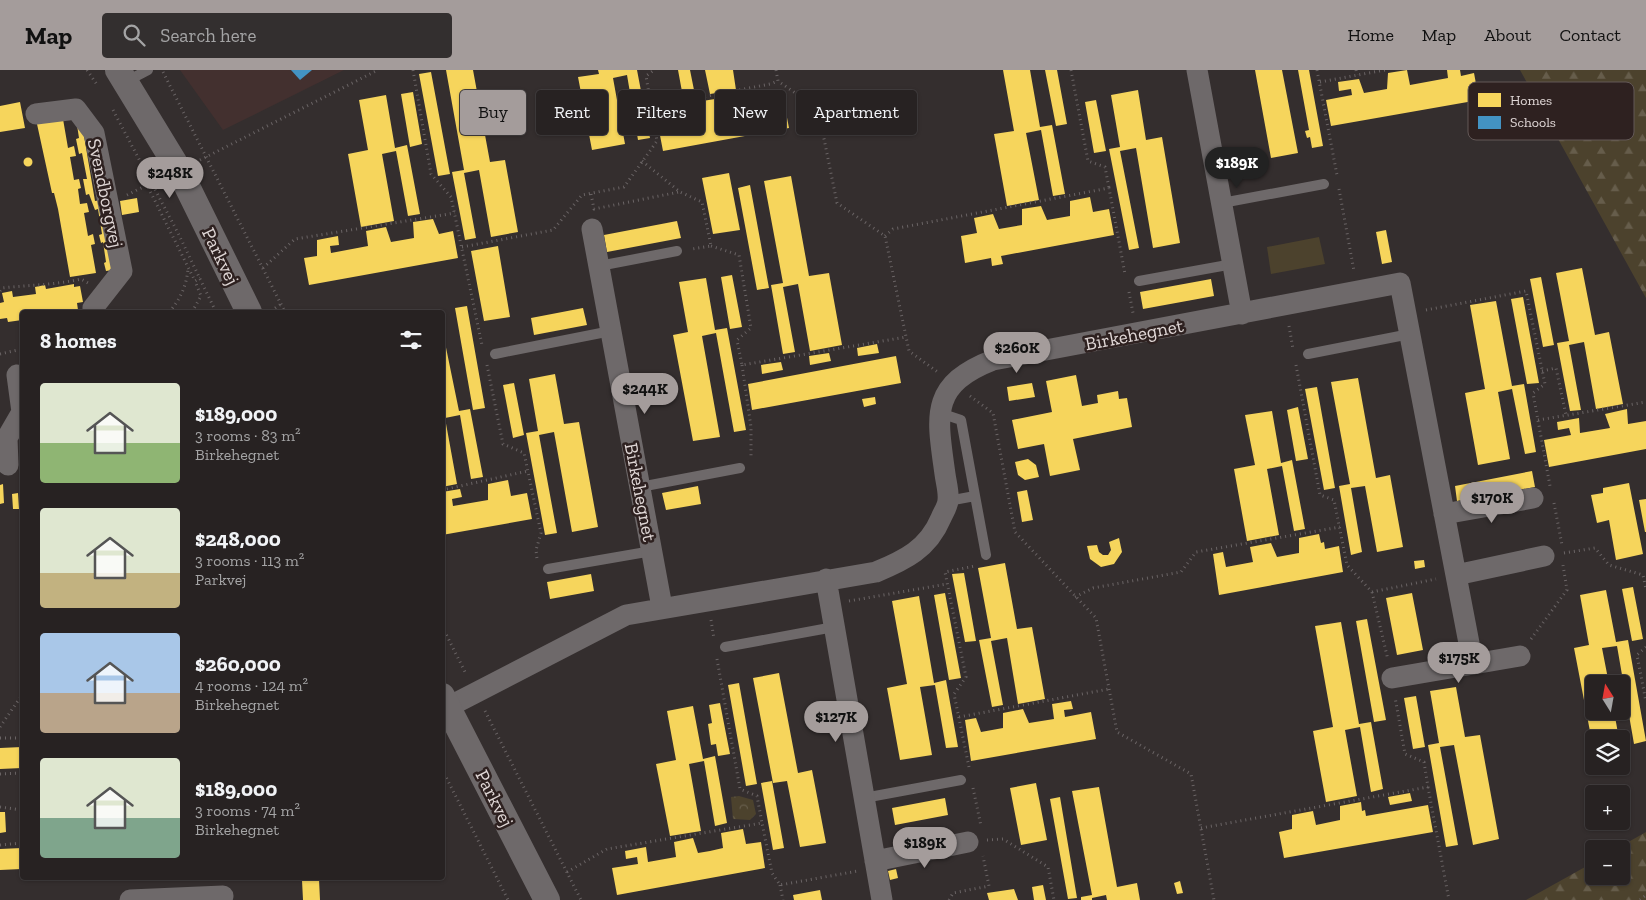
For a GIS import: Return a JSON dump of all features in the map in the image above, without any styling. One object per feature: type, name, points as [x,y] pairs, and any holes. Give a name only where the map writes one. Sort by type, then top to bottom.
[{"type":"street","points":[[1197,70],[1242,314]]},
{"type":"street","name":"Parkvej","points":[[130,74],[248,310]]},
{"type":"street","name":"Svendborgvej","points":[[36,114],[76,109],[94,133],[122,272],[93,308],[94,310]]},
{"type":"street","name":"Birkehegnet","points":[[592,229],[662,607]]},
{"type":"street","name":"Birkehegnet","points":[[445,702],[475,692],[626,615],[662,607],[876,572],[907,559],[926,544],[938,526],[948,501],[938,422],[942,401],[953,383],[973,368],[992,360],[1400,283],[1473,664]]},
{"type":"street","points":[[13,376],[20,404]]},
{"type":"street","points":[[8,465],[7,438],[20,415]]},
{"type":"street","points":[[1444,514],[1533,498]]},
{"type":"street","points":[[1456,575],[1553,555]]},
{"type":"street","points":[[826,579],[882,900]]},
{"type":"street","points":[[1392,678],[1520,656]]},
{"type":"street","name":"Parkvej","points":[[445,702],[548,900]]},
{"type":"street","points":[[875,864],[974,841]]},
{"type":"street","points":[[130,900],[223,896]]},
{"type":"lane","points":[[1222,203],[1324,184]]},
{"type":"lane","points":[[599,266],[677,251]]},
{"type":"lane","points":[[1139,281],[1233,264]]},
{"type":"lane","points":[[490,355],[611,332]]},
{"type":"lane","points":[[1308,354],[1410,334]]},
{"type":"lane","points":[[940,413],[961,420],[986,555]]},
{"type":"lane","points":[[640,487],[740,468]]},
{"type":"lane","points":[[948,501],[975,496]]},
{"type":"lane","points":[[548,569],[652,551]]},
{"type":"lane","points":[[720,647],[834,626]]},
{"type":"lane","points":[[864,798],[966,779]]},
{"type":"path","points":[[86,70],[100,88]]},
{"type":"path","points":[[162,70],[284,310]]},
{"type":"path","points":[[207,156],[378,70]]},
{"type":"path","points":[[413,70],[431,174],[451,197],[483,347]]},
{"type":"path","points":[[648,90],[646,76],[654,70]]},
{"type":"path","points":[[776,70],[778,81],[818,109],[837,203],[885,236],[909,352],[993,413],[1015,532],[1096,618],[1117,732],[1191,774],[1214,900]]},
{"type":"path","points":[[1070,70],[1088,161],[1105,167],[1136,333]]},
{"type":"path","points":[[1356,70],[1357,75]]},
{"type":"path","points":[[1320,82],[1385,70]]},
{"type":"path","points":[[705,97],[778,81]]},
{"type":"path","points":[[109,103],[215,310]]},
{"type":"path","points":[[462,247],[553,230],[582,195],[624,187],[657,140],[656,135]]},
{"type":"path","points":[[642,162],[680,192],[702,202],[711,246]]},
{"type":"path","points":[[108,199],[125,196],[147,185],[201,296],[193,310]]},
{"type":"path","points":[[885,236],[893,229],[1109,188]]},
{"type":"path","points":[[591,194],[594,209],[680,192]]},
{"type":"path","points":[[263,268],[295,239],[454,212]]},
{"type":"path","points":[[677,251],[711,246],[739,255],[751,328],[737,340],[751,427],[751,466],[740,468]]},
{"type":"path","points":[[171,310],[179,300],[188,276],[188,266]]},
{"type":"path","points":[[195,281],[200,278]]},
{"type":"path","points":[[0,292],[2,288],[45,283],[56,284],[81,279],[105,293]]},
{"type":"path","points":[[1406,314],[1526,290],[1544,384],[1534,393],[1562,545],[1553,555]]},
{"type":"path","points":[[271,310],[281,304]]},
{"type":"path","points":[[1285,305],[1320,495],[1334,500],[1347,565],[1372,592],[1392,678],[1405,754],[1424,762],[1449,900]]},
{"type":"path","points":[[742,365],[906,337]]},
{"type":"path","points":[[0,354],[20,349]]},
{"type":"path","points":[[490,355],[504,444],[524,453],[541,533],[536,550],[539,570],[548,569]]},
{"type":"path","points":[[1542,371],[1556,368],[1566,415]]},
{"type":"path","points":[[1538,420],[1646,402]]},
{"type":"path","points":[[445,489],[528,471]]},
{"type":"path","points":[[1075,597],[1093,588],[1181,572],[1196,552],[1340,527]]},
{"type":"path","points":[[1553,555],[1595,548],[1609,565],[1643,575],[1646,589]]},
{"type":"path","points":[[969,770],[954,694],[966,677],[945,572],[988,563],[986,555]]},
{"type":"path","points":[[1520,656],[1567,590],[1553,555]]},
{"type":"path","points":[[1372,592],[1456,575]]},
{"type":"path","points":[[830,604],[947,584]]},
{"type":"path","points":[[707,600],[720,647]]},
{"type":"path","points":[[445,632],[581,900]]},
{"type":"path","points":[[1646,647],[1637,655],[1644,678],[1646,702]]},
{"type":"path","points":[[717,656],[740,789],[757,796],[772,873],[780,885],[783,900]]},
{"type":"path","points":[[959,717],[1109,689]]},
{"type":"path","points":[[0,727],[20,698]]},
{"type":"path","points":[[0,738],[20,738]]},
{"type":"path","points":[[0,774],[20,773]]},
{"type":"path","points":[[445,775],[508,900]]},
{"type":"path","points":[[966,779],[982,831],[974,841]]},
{"type":"path","points":[[1200,828],[1428,787]]},
{"type":"path","points":[[0,806],[20,810]]},
{"type":"path","points":[[567,872],[607,849],[762,824]]},
{"type":"path","points":[[974,841],[1003,839],[1048,867],[1054,900]]},
{"type":"path","points":[[949,900],[952,893],[989,886],[974,841]]},
{"type":"path","points":[[0,845],[20,843]]},
{"type":"path","points":[[780,885],[875,864]]},
{"type":"path","points":[[1640,900],[1646,895]]},
{"type":"shaded area","points":[[180,70],[344,70],[223,130]]},
{"type":"green space","points":[[1520,70],[1646,70],[1646,298],[1559,140],[1634,140],[1634,82],[1527,82]]},
{"type":"green space","points":[[1319,237],[1325,264],[1271,274],[1267,247]]},
{"type":"green space","points":[[739,796],[753,800],[756,814],[750,820],[733,819],[731,797]]},
{"type":"green space","points":[[1646,832],[1646,900],[1526,900],[1585,867],[1585,885],[1630,885],[1630,841]]},
{"type":"building: Homes","points":[[446,70],[473,70],[477,90],[460,90],[460,135],[485,135],[490,162],[505,160],[518,232],[491,237],[479,170],[464,173],[476,238],[465,240],[452,172],[464,170]]},
{"type":"building: Homes","points":[[598,70],[637,70],[641,90],[630,90],[627,75],[613,78],[618,106],[618,135],[623,135],[625,144],[592,150],[589,135],[608,135],[608,90],[580,90],[578,77],[599,74]]},
{"type":"building: Homes","points":[[678,70],[690,70],[694,90],[682,90]]},
{"type":"building: Homes","points":[[705,70],[733,70],[736,90],[715,90],[715,93],[710,94]]},
{"type":"building: Homes","points":[[1003,70],[1030,70],[1040,127],[1052,125],[1065,194],[1053,196],[1041,130],[1026,133],[1039,200],[1007,206],[994,134],[1014,131]]},
{"type":"building: Homes","points":[[1045,70],[1057,70],[1067,124],[1056,126]]},
{"type":"building: Homes","points":[[1255,70],[1282,70],[1298,153],[1271,158]]},
{"type":"building: Homes","points":[[1298,70],[1309,70],[1323,146],[1312,148],[1310,137],[1307,138],[1305,131],[1309,130]]},
{"type":"building: Homes","points":[[1407,70],[1410,85],[1448,78],[1447,70],[1460,70],[1461,76],[1474,73],[1476,82],[1468,82],[1468,102],[1331,126],[1326,100],[1352,95],[1351,89],[1339,91],[1338,82],[1359,79],[1364,93],[1387,89],[1388,73]]},
{"type":"building: Homes","points":[[431,72],[450,174],[438,176],[419,74]]},
{"type":"building: Homes","points":[[1138,90],[1146,140],[1162,137],[1180,243],[1153,248],[1136,148],[1120,151],[1139,248],[1129,250],[1109,149],[1120,147],[1111,95]]},
{"type":"building: Homes","points":[[413,92],[422,144],[410,147],[401,94]]},
{"type":"building: Homes","points":[[386,95],[395,148],[407,145],[420,214],[408,216],[396,151],[382,154],[394,221],[361,227],[348,154],[368,150],[359,100]]},
{"type":"building: Homes","points":[[715,99],[715,135],[751,135],[663,151],[660,135],[705,135],[705,101]]},
{"type":"building: Homes","points":[[1096,100],[1106,151],[1094,153],[1085,102]]},
{"type":"building: Homes","points":[[20,102],[25,128],[0,132],[0,106]]},
{"type":"building: Homes","points":[[786,112],[789,128],[786,129]]},
{"type":"building: Homes","points":[[63,119],[68,148],[74,146],[76,156],[70,157],[74,180],[79,179],[81,188],[78,189],[80,204],[87,203],[89,212],[84,213],[88,236],[93,234],[95,244],[91,245],[96,273],[70,277],[58,209],[54,193],[52,193],[37,124]]},
{"type":"building: Homes","points":[[82,124],[95,201],[101,200],[113,270],[106,271],[103,242],[101,243],[99,235],[102,234],[98,209],[95,210],[89,194],[86,195],[83,179],[87,179],[82,153],[79,154],[76,139],[79,138],[77,125]]},
{"type":"building: Homes","points":[[637,135],[649,135],[650,138],[638,140]]},
{"type":"building: Homes","points":[[28,158],[32,162],[28,166],[24,162]]},
{"type":"building: Homes","points":[[729,173],[740,230],[713,234],[702,178]]},
{"type":"building: Homes","points":[[791,176],[809,276],[829,273],[842,345],[810,351],[798,284],[783,287],[795,352],[783,354],[771,285],[783,283],[764,181]]},
{"type":"building: Homes","points":[[750,185],[769,288],[757,290],[738,188]]},
{"type":"building: Homes","points":[[1090,197],[1093,212],[1109,209],[1114,235],[1001,256],[1003,264],[992,266],[991,258],[965,263],[961,236],[977,233],[974,218],[993,214],[999,229],[1022,225],[1022,209],[1041,206],[1047,220],[1070,216],[1070,201]]},
{"type":"building: Homes","points":[[137,198],[139,212],[122,215],[120,201]]},
{"type":"building: Homes","points":[[433,219],[439,234],[453,231],[458,258],[309,285],[304,258],[317,256],[317,240],[338,236],[339,245],[330,246],[331,253],[368,246],[366,231],[386,227],[391,242],[414,238],[413,222]]},
{"type":"building: Homes","points":[[677,221],[681,238],[607,252],[604,235]]},
{"type":"building: Homes","points":[[1386,230],[1392,262],[1382,264],[1376,232]]},
{"type":"building: Homes","points":[[498,246],[510,317],[484,321],[471,251]]},
{"type":"building: Homes","points":[[1582,268],[1595,335],[1609,332],[1623,404],[1596,409],[1584,342],[1569,345],[1581,410],[1570,411],[1557,343],[1569,341],[1556,273]]},
{"type":"building: Homes","points":[[732,275],[742,327],[730,329],[721,277]]},
{"type":"building: Homes","points":[[1541,277],[1554,345],[1543,347],[1530,279]]},
{"type":"building: Homes","points":[[706,278],[715,330],[727,328],[746,430],[734,432],[716,333],[702,336],[720,437],[693,441],[673,335],[688,332],[679,282]]},
{"type":"building: Homes","points":[[1211,279],[1214,296],[1143,309],[1140,292]]},
{"type":"building: Homes","points":[[74,284],[74,287],[80,286],[83,302],[77,303],[78,310],[20,310],[20,320],[8,322],[7,318],[0,319],[0,303],[4,302],[2,293],[12,291],[13,297],[36,294],[35,287],[45,285],[46,289]]},
{"type":"building: Homes","points":[[1523,297],[1539,383],[1527,384],[1511,299]]},
{"type":"building: Homes","points":[[1496,301],[1512,386],[1524,384],[1536,452],[1525,454],[1512,389],[1498,392],[1510,459],[1478,465],[1465,393],[1485,389],[1470,305]]},
{"type":"building: Homes","points":[[467,306],[485,408],[473,410],[455,308]]},
{"type":"building: Homes","points":[[583,308],[587,325],[534,335],[531,318]]},
{"type":"building: Homes","points":[[445,343],[459,411],[470,409],[483,477],[471,479],[460,415],[445,418]]},
{"type":"building: Homes","points":[[877,344],[879,353],[858,356],[857,348]]},
{"type":"building: Homes","points":[[829,353],[831,361],[810,365],[809,356]]},
{"type":"building: Homes","points":[[896,356],[901,383],[752,410],[748,384]]},
{"type":"building: Homes","points":[[781,362],[783,370],[762,374],[761,365]]},
{"type":"building: Homes","points":[[555,374],[564,424],[579,422],[598,527],[572,532],[554,432],[539,435],[557,533],[545,535],[526,433],[538,431],[529,379]]},
{"type":"building: Homes","points":[[1076,375],[1082,406],[1098,403],[1097,395],[1118,391],[1119,399],[1127,398],[1132,427],[1073,439],[1080,470],[1050,476],[1044,444],[1018,449],[1012,420],[1052,412],[1046,381]]},
{"type":"building: Homes","points":[[1358,378],[1376,478],[1390,475],[1403,547],[1377,552],[1365,486],[1351,488],[1362,552],[1351,555],[1339,486],[1350,484],[1331,382]]},
{"type":"building: Homes","points":[[514,383],[524,435],[513,438],[503,385]]},
{"type":"building: Homes","points":[[1032,383],[1035,397],[1009,401],[1007,387]]},
{"type":"building: Homes","points":[[1317,387],[1335,488],[1324,490],[1305,389]]},
{"type":"building: Homes","points":[[875,397],[876,404],[864,407],[862,399]]},
{"type":"building: Homes","points":[[1298,407],[1308,459],[1296,461],[1287,410]]},
{"type":"building: Homes","points":[[1627,409],[1628,424],[1646,421],[1646,449],[1549,467],[1544,440],[1571,435],[1569,428],[1558,430],[1557,422],[1579,418],[1580,433],[1610,428],[1605,414]]},
{"type":"building: Homes","points":[[1272,411],[1281,463],[1292,460],[1305,529],[1294,531],[1282,466],[1267,469],[1279,535],[1247,541],[1234,469],[1255,465],[1245,415]]},
{"type":"building: Homes","points":[[445,418],[457,484],[445,486]]},
{"type":"building: Homes","points":[[1028,459],[1036,465],[1039,477],[1025,480],[1018,475],[1015,462]]},
{"type":"building: Homes","points":[[1532,471],[1535,487],[1457,501],[1455,486]]},
{"type":"building: Homes","points":[[508,480],[511,496],[527,493],[532,519],[445,534],[445,492],[460,489],[462,497],[452,499],[453,506],[488,500],[488,484]]},
{"type":"building: Homes","points":[[1629,483],[1643,554],[1616,560],[1609,520],[1597,523],[1591,495],[1603,493],[1603,488]]},
{"type":"building: Homes","points":[[3,484],[4,503],[0,504],[0,485]]},
{"type":"building: Homes","points":[[698,486],[701,504],[666,510],[662,493]]},
{"type":"building: Homes","points":[[1027,490],[1033,520],[1022,522],[1017,492]]},
{"type":"building: Homes","points":[[18,493],[19,509],[13,509],[12,494]]},
{"type":"building: Homes","points":[[1646,499],[1646,532],[1645,532],[1639,500]]},
{"type":"building: Homes","points":[[1319,534],[1321,543],[1324,542],[1325,549],[1339,546],[1343,572],[1219,595],[1213,554],[1223,552],[1226,567],[1253,562],[1250,547],[1271,543],[1277,557],[1299,553],[1299,538]]},
{"type":"building: Homes","points":[[1119,538],[1122,552],[1114,564],[1101,567],[1090,559],[1087,546],[1097,545],[1099,552],[1103,555],[1108,555],[1111,550],[1109,542]]},
{"type":"building: Homes","points":[[1424,560],[1425,567],[1415,569],[1414,561]]},
{"type":"building: Homes","points":[[1005,563],[1017,629],[1032,627],[1045,699],[1018,704],[1007,638],[991,641],[1003,705],[992,707],[979,640],[991,638],[978,568]]},
{"type":"building: Homes","points":[[964,573],[976,641],[965,642],[952,574]]},
{"type":"building: Homes","points":[[591,574],[594,591],[550,599],[547,582]]},
{"type":"building: Homes","points":[[1633,587],[1643,639],[1632,641],[1622,589]]},
{"type":"building: Homes","points":[[1606,590],[1616,642],[1628,640],[1646,741],[1634,744],[1630,720],[1630,675],[1622,675],[1617,646],[1602,648],[1607,675],[1585,675],[1585,705],[1574,648],[1589,645],[1580,595]]},
{"type":"building: Homes","points":[[945,593],[961,678],[949,680],[934,595]]},
{"type":"building: Homes","points":[[1412,593],[1423,650],[1397,655],[1386,598]]},
{"type":"building: Homes","points":[[919,596],[934,683],[946,680],[958,747],[946,748],[935,685],[920,687],[932,755],[900,760],[887,688],[907,684],[892,601]]},
{"type":"building: Homes","points":[[1367,619],[1386,720],[1374,722],[1356,621]]},
{"type":"building: Homes","points":[[1341,622],[1359,724],[1371,722],[1383,789],[1371,792],[1360,727],[1345,730],[1357,796],[1326,802],[1313,731],[1333,727],[1315,626]]},
{"type":"building: Homes","points":[[779,673],[798,773],[812,770],[826,843],[800,847],[787,781],[773,783],[753,678]]},
{"type":"building: Homes","points":[[739,683],[757,784],[746,786],[728,685]]},
{"type":"building: Homes","points":[[1456,687],[1465,737],[1480,735],[1499,839],[1473,845],[1454,745],[1440,747],[1458,845],[1446,847],[1428,745],[1439,743],[1430,691]]},
{"type":"building: Homes","points":[[1416,696],[1425,747],[1413,749],[1404,698]]},
{"type":"building: Homes","points":[[1071,701],[1073,709],[1064,710],[1065,717],[1091,712],[1096,739],[971,761],[965,720],[976,718],[981,732],[1003,728],[1003,713],[1023,709],[1029,723],[1054,719],[1052,704]]},
{"type":"building: Homes","points":[[720,703],[730,754],[718,756],[716,744],[711,745],[708,724],[712,723],[709,705]]},
{"type":"building: Homes","points":[[693,706],[703,759],[715,756],[727,823],[715,826],[704,761],[689,764],[701,831],[670,836],[656,764],[676,760],[667,711]]},
{"type":"building: Homes","points":[[1588,720],[1616,720],[1617,730],[1590,730]]},
{"type":"building: Homes","points":[[20,747],[20,768],[0,769],[0,748]]},
{"type":"building: Homes","points":[[772,781],[784,848],[773,850],[761,783]]},
{"type":"building: Homes","points":[[1036,783],[1047,840],[1021,845],[1010,788]]},
{"type":"building: Homes","points":[[19,784],[20,784],[20,805]]},
{"type":"building: Homes","points":[[1099,787],[1117,887],[1137,883],[1140,900],[1107,900],[1106,895],[1092,898],[1092,900],[1081,900],[1081,897],[1092,895],[1072,791]]},
{"type":"building: Homes","points":[[1410,793],[1412,801],[1390,805],[1388,797]]},
{"type":"building: Homes","points":[[1060,797],[1077,898],[1068,899],[1050,799]]},
{"type":"building: Homes","points":[[945,798],[948,815],[895,825],[892,808]]},
{"type":"building: Homes","points":[[1361,802],[1362,811],[1365,810],[1366,816],[1428,805],[1433,832],[1284,858],[1279,832],[1292,829],[1292,815],[1313,811],[1316,825],[1340,820],[1340,806]]},
{"type":"building: Homes","points":[[0,812],[5,812],[6,832],[0,833]]},
{"type":"building: Homes","points":[[743,829],[746,844],[761,842],[765,868],[617,895],[612,868],[638,864],[637,857],[626,859],[625,851],[646,847],[648,862],[676,857],[674,842],[693,838],[698,853],[710,851],[723,848],[721,833]]},
{"type":"building: Homes","points":[[20,848],[20,869],[0,870],[0,849]]},
{"type":"building: Homes","points":[[896,869],[898,878],[890,880],[888,871]]},
{"type":"building: Homes","points":[[302,880],[319,880],[320,900],[303,900]]},
{"type":"building: Homes","points":[[1180,881],[1183,893],[1177,894],[1174,883]]},
{"type":"building: Homes","points":[[1043,885],[1046,900],[1034,900],[1032,887]]},
{"type":"building: Homes","points":[[1014,889],[1018,900],[989,900],[987,893]]},
{"type":"building: Homes","points":[[820,890],[822,900],[794,900],[793,895]]},
{"type":"building: Schools","points":[[291,70],[312,70],[300,80]]}]
